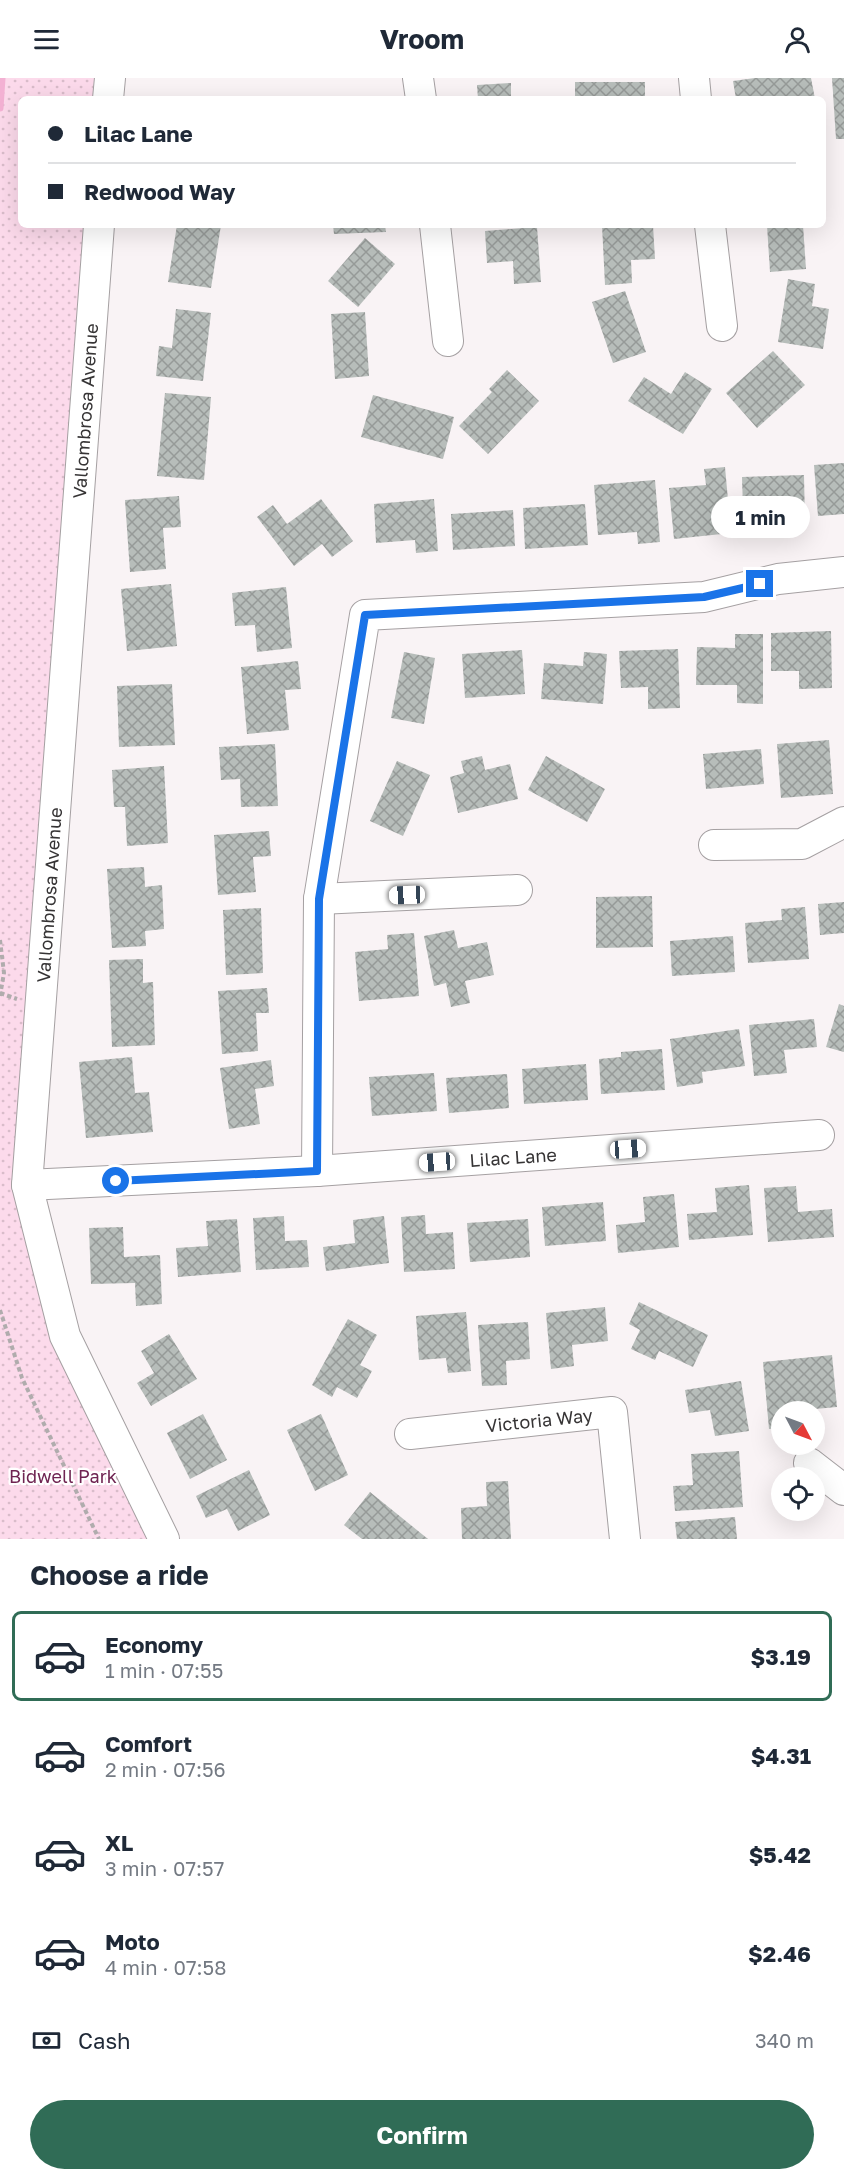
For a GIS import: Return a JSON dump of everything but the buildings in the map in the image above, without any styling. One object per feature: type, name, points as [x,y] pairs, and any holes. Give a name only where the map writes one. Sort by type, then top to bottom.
[{"type":"street","points":[[108,96],[110,78]]},
{"type":"street","points":[[418,78],[421,96]]},
{"type":"street","points":[[694,78],[696,96]]},
{"type":"street","name":"Vallombrosa Avenue","points":[[99,228],[27,1185],[65,1336],[164,1539]]},
{"type":"street","points":[[435,228],[448,341]]},
{"type":"street","points":[[710,228],[722,326]]},
{"type":"street","points":[[317,1171],[319,899],[365,615],[704,597],[778,579],[844,572]]},
{"type":"street","points":[[714,845],[802,844],[844,822]]},
{"type":"street","points":[[319,899],[517,890]]},
{"type":"street","name":"Lilac Lane","points":[[27,1185],[317,1171],[819,1135]]},
{"type":"street","name":"Victoria Way","points":[[410,1434],[612,1412],[625,1539]]},
{"type":"street","points":[[809,1463],[844,1490]]},
{"type":"path","points":[[0,940],[4,973],[0,996]]},
{"type":"path","points":[[0,1310],[22,1378],[99,1539]]},
{"type":"green space","name":"Bidwell Park","points":[[0,78],[94,78],[93,96],[18,96],[18,228],[85,228],[27,1185],[65,1336],[164,1539],[0,1539]]},
{"type":"waterway","points":[[0,108],[2,78]]},
{"type":"route","points":[[116,1181],[317,1171],[319,899],[365,615],[704,597],[760,584]]}]
